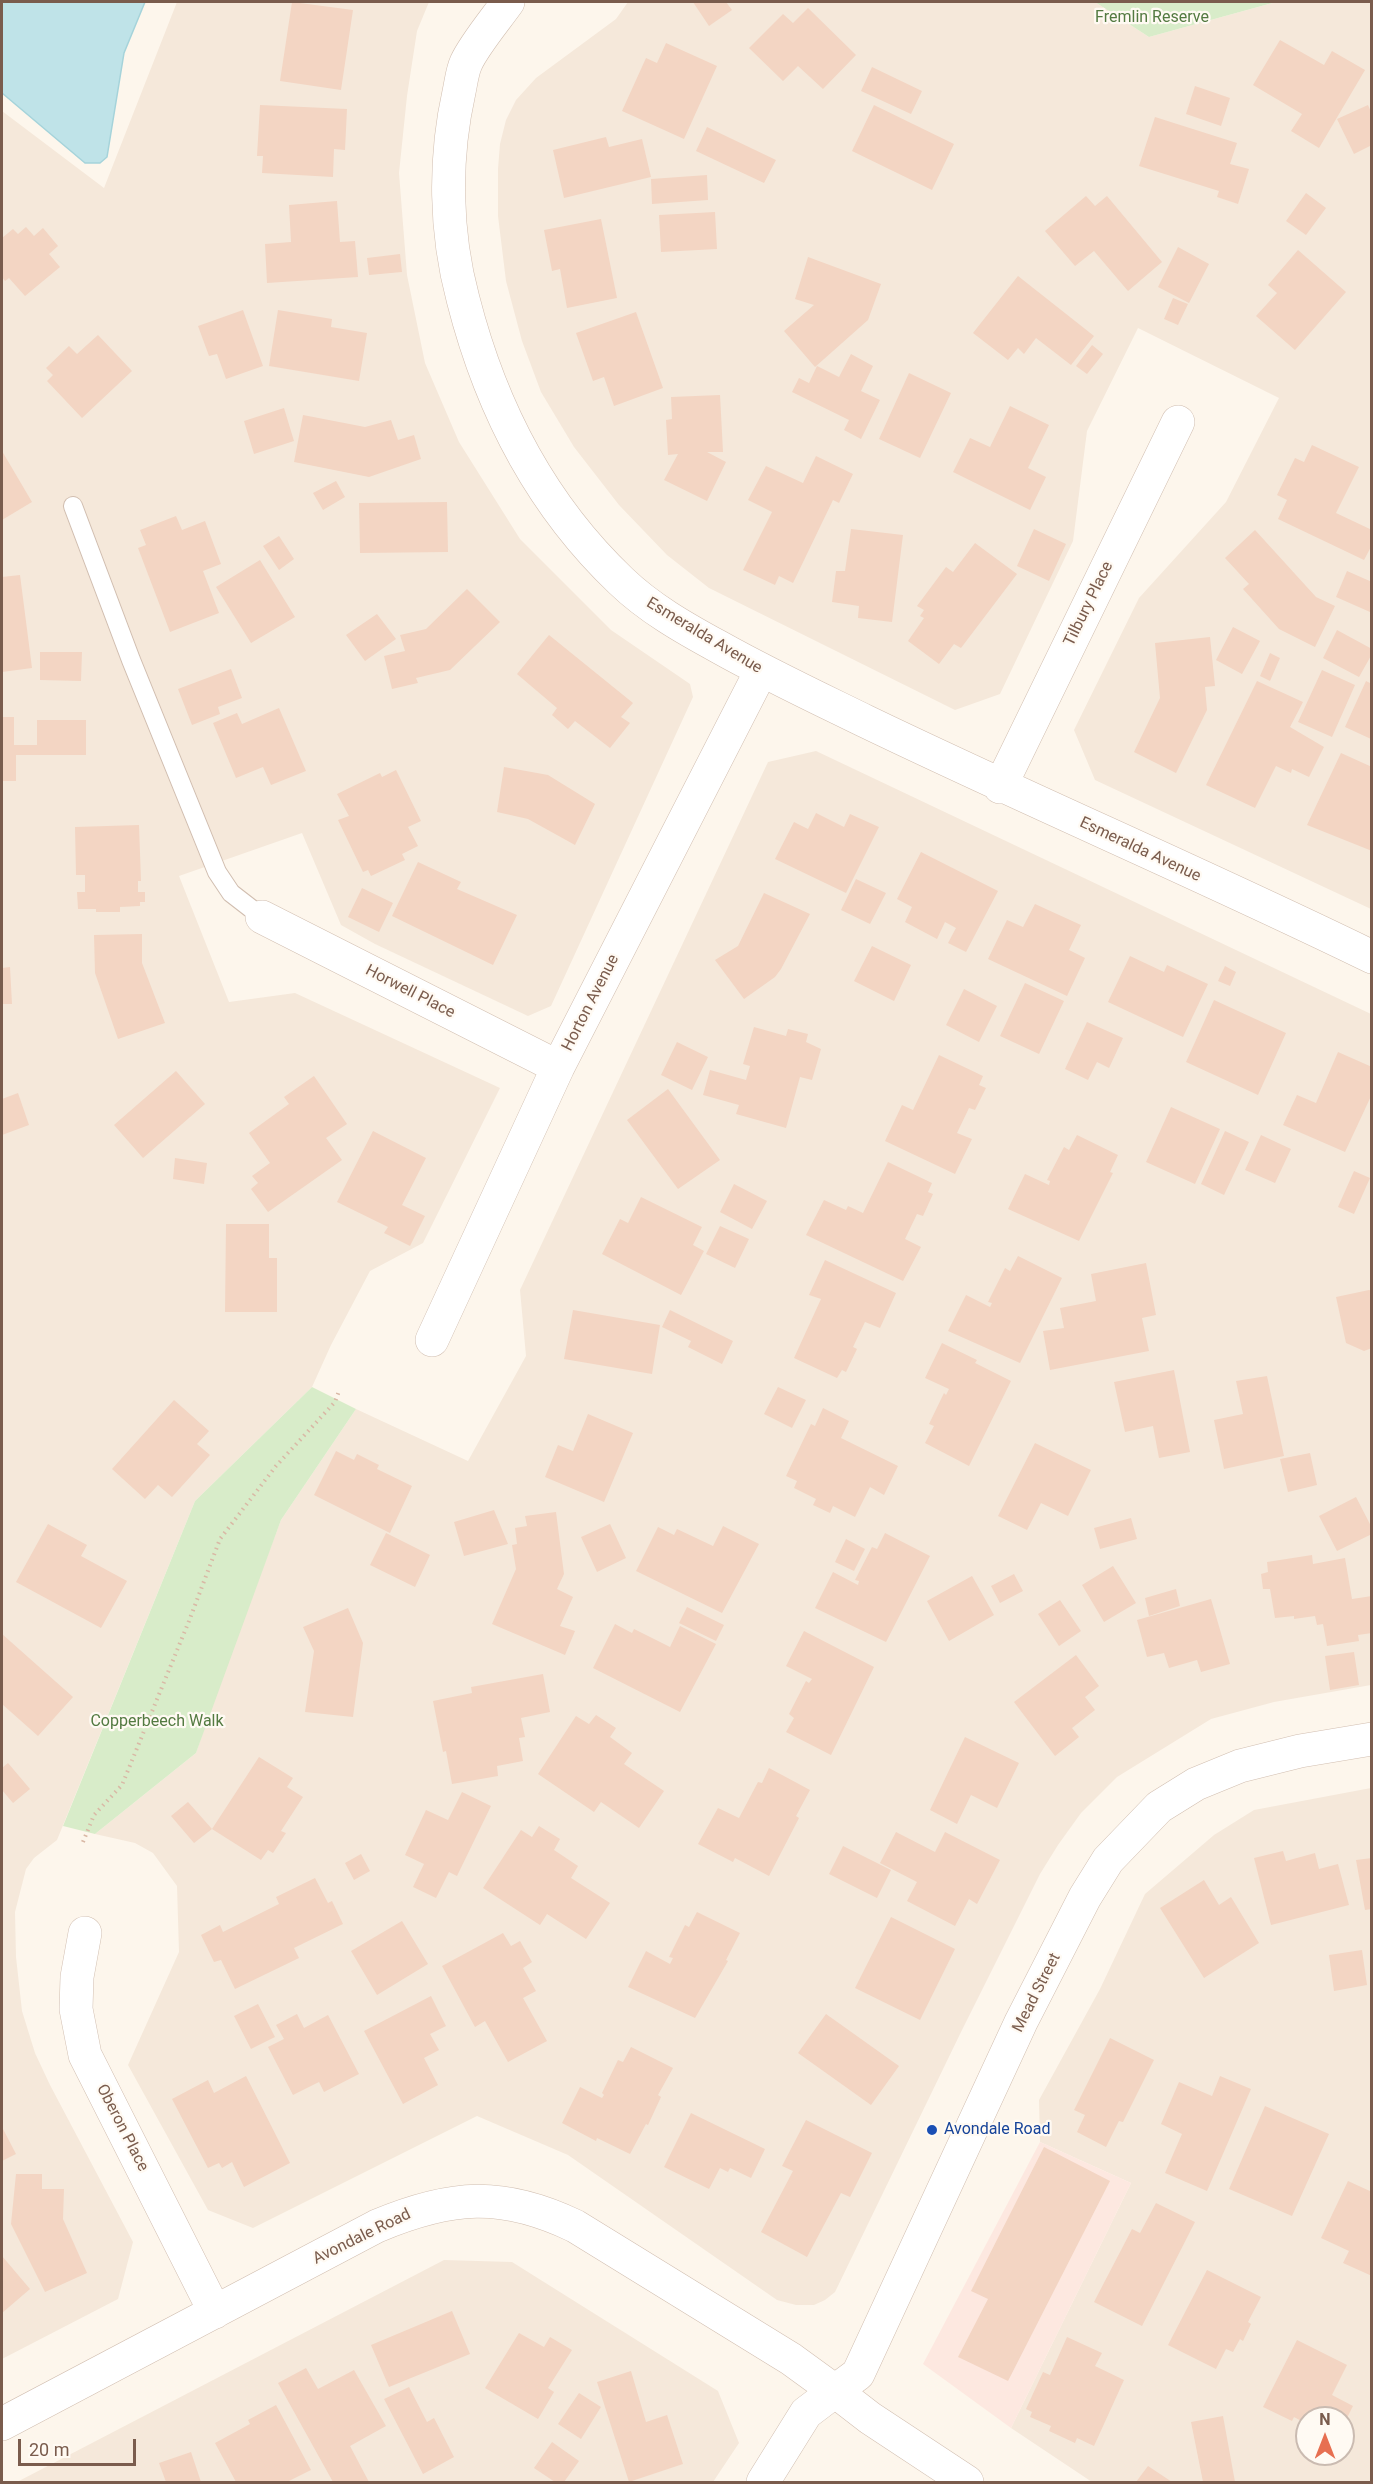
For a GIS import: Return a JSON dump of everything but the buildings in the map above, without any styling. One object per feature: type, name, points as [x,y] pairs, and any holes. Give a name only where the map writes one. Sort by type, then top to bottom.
[{"type":"street","name":"Esmeralda Avenue","points":[[508,2],[466,63],[452,127],[450,216],[453,250],[471,331],[507,425],[531,470],[555,504],[619,579],[643,600],[684,628],[761,671],[1000,787],[1371,957]]},
{"type":"street","name":"Tilbury Place","points":[[1000,787],[1178,422]]},
{"type":"street","name":"Horton Avenue","points":[[432,1340],[558,1067],[761,671]]},
{"type":"street","name":"Horwell Place","points":[[262,917],[558,1067]]},
{"type":"street","name":"Mead Street","points":[[763,2482],[806,2413],[858,2374],[1021,2022],[1085,1897],[1108,1860],[1159,1807],[1196,1784],[1240,1766],[1290,1753],[1371,1739]]},
{"type":"street","name":"Oberon Place","points":[[85,1934],[77,1977],[76,2008],[85,2055],[215,2312]]},
{"type":"street","name":"Avondale Road","points":[[2,2424],[377,2226],[428,2206],[492,2200],[538,2210],[575,2226],[791,2359],[870,2418],[967,2482]]},
{"type":"lane","points":[[73,506],[131,660],[218,872],[231,893],[262,917]]},
{"type":"path","points":[[83,1842],[94,1815],[122,1785],[220,1539],[276,1466],[335,1402],[339,1391]]},
{"type":"shaded area","points":[[177,2],[429,2],[417,31],[399,173],[407,275],[425,363],[459,442],[520,539],[611,630],[690,684],[693,697],[551,1006],[528,1016],[375,944],[341,925],[302,833],[179,876],[229,1002],[295,993],[500,1088],[423,1243],[370,1271],[312,1387],[195,1501],[57,1840],[34,1858],[26,1869],[15,1912],[16,1957],[22,2011],[35,2053],[50,2085],[133,2242],[118,2299],[2,2359],[2,111],[104,188]]},
{"type":"shaded area","points":[[628,2],[1095,2],[1149,37],[1276,2],[1371,2],[1371,909],[1095,780],[1074,730],[1139,598],[1226,502],[1279,398],[1138,328],[1087,431],[1073,541],[1000,694],[955,710],[709,588],[667,555],[619,505],[574,447],[541,392],[522,341],[506,281],[498,216],[498,169],[500,144],[506,120],[516,100],[536,78],[616,19]]},
{"type":"shaded area","points":[[816,751],[1371,1014],[1371,1685],[1274,1702],[1211,1719],[1117,1777],[1081,1813],[1040,1874],[835,2292],[825,2300],[814,2305],[796,2305],[777,2300],[568,2155],[477,2116],[253,2228],[208,2210],[128,2065],[179,1952],[177,1886],[153,1853],[135,1843],[95,1834],[196,1753],[222,1676],[281,1520],[356,1409],[468,1461],[526,1356],[520,1290],[768,762]]},
{"type":"shaded area","points":[[1371,1788],[1371,2482],[1092,2482],[1011,2428],[1131,2183],[1040,2142],[1039,2100],[1100,1989],[1145,1894],[1214,1835],[1254,1810]]},
{"type":"shaded area","points":[[1040,2142],[1131,2183],[1011,2428],[923,2364]]},
{"type":"shaded area","points":[[444,2260],[512,2262],[718,2391],[739,2443],[713,2482],[17,2482]]},
{"type":"green space","name":"Fremlin Reserve","points":[[1095,2],[1276,2],[1149,37]]},
{"type":"green space","name":"Copperbeech Walk","points":[[312,1387],[356,1409],[281,1520],[196,1753],[95,1834],[63,1826],[195,1501]]},
{"type":"water","points":[[2,2],[145,2],[124,53],[107,157],[100,163],[85,163],[2,93]]},
{"type":"place","name":"Avondale Road","points":[[932,2130]]}]
